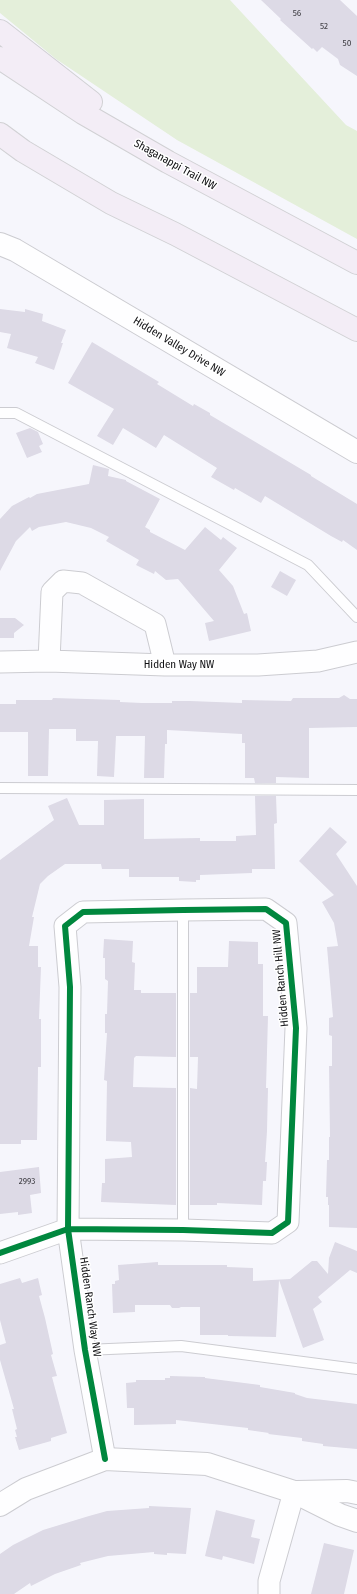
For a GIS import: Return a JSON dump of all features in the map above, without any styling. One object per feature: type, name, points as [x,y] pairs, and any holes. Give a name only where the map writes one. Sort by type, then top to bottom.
[{"type":"main road","points":[[0,31],[168,162]]},
{"type":"main road","name":"Shaganappi Trail NW","points":[[0,58],[83,113],[168,162],[357,263]]},
{"type":"main road","points":[[0,134],[23,151]]},
{"type":"main road","points":[[0,138],[112,203],[175,234],[357,330]]},
{"type":"street","name":"Hidden Valley Drive NW","points":[[0,244],[15,250],[357,452]]},
{"type":"street","points":[[49,661],[52,592],[63,581],[82,583],[155,624],[165,665]]},
{"type":"street","name":"Hidden Way NW","points":[[0,662],[49,661],[165,665],[258,665],[318,661],[357,652]]},
{"type":"street","name":"Hidden Ranch Hill NW","points":[[266,909],[286,923],[296,1028],[288,1222],[272,1233],[68,1228],[70,987],[66,926],[82,912],[266,909]]},
{"type":"street","points":[[0,1253],[68,1228]]},
{"type":"street","name":"Hidden Ranch Way NW","points":[[68,1228],[85,1350],[105,1459]]},
{"type":"street","points":[[0,1505],[26,1489],[105,1459],[207,1464],[294,1492],[340,1515],[357,1521]]},
{"type":"street","points":[[294,1492],[347,1491],[357,1494]]},
{"type":"street","points":[[269,1594],[269,1581],[294,1492]]},
{"type":"lane","points":[[0,413],[16,413],[308,565],[357,616]]},
{"type":"lane","points":[[0,788],[357,790]]},
{"type":"lane","points":[[183,910],[183,1230]]},
{"type":"lane","points":[[85,1350],[181,1346],[357,1368]]},
{"type":"green space","points":[[0,0],[230,0],[346,125],[357,131],[357,239],[177,140],[56,59],[0,13]]},
{"type":"building","points":[[261,0],[340,0],[357,16],[357,76],[340,65],[338,59],[322,47],[317,52],[313,48],[312,49],[280,20],[281,19]]},
{"type":"building","points":[[0,309],[25,312],[25,309],[43,314],[42,321],[66,330],[54,370],[35,363],[38,357],[7,348],[11,334],[0,332]]},
{"type":"building","points":[[92,342],[159,382],[157,384],[193,406],[194,404],[210,413],[210,415],[357,504],[357,550],[343,540],[342,542],[331,536],[265,496],[261,503],[235,488],[234,490],[211,477],[217,468],[164,435],[156,448],[123,428],[113,445],[97,436],[114,409],[68,383]]},
{"type":"building","points":[[30,428],[38,432],[43,444],[39,446],[42,452],[27,458],[16,433]]},
{"type":"building","points":[[93,465],[109,469],[108,476],[126,480],[160,499],[145,527],[150,530],[150,532],[185,550],[205,527],[221,540],[223,537],[237,548],[219,570],[233,586],[244,614],[247,613],[251,631],[209,641],[205,623],[214,621],[178,579],[166,580],[155,571],[154,574],[136,565],[139,560],[106,541],[109,537],[91,528],[66,522],[39,527],[32,531],[30,527],[16,541],[0,571],[0,519],[12,506],[29,497],[30,498],[37,494],[89,484]]},
{"type":"building","points":[[280,571],[296,580],[287,596],[271,587]]},
{"type":"building","points":[[0,618],[15,618],[24,625],[14,633],[14,638],[0,638]]},
{"type":"building","points":[[344,695],[350,699],[357,699],[357,727],[309,728],[309,778],[276,777],[276,783],[255,783],[254,778],[245,778],[245,743],[242,743],[242,734],[167,730],[164,778],[144,778],[145,736],[116,736],[114,777],[97,776],[98,741],[76,741],[76,729],[49,729],[48,776],[28,776],[28,732],[0,732],[0,704],[16,704],[16,700],[52,700],[53,698],[120,700],[120,702],[142,703],[172,703],[172,701],[190,701],[242,703],[242,700],[291,701],[293,698],[339,698]]},
{"type":"building","points":[[255,796],[276,796],[277,823],[274,824],[275,869],[252,869],[252,873],[200,875],[200,880],[196,880],[196,882],[179,881],[179,877],[129,877],[129,869],[102,869],[101,864],[65,864],[48,876],[40,884],[32,917],[34,917],[29,946],[38,946],[38,967],[41,967],[39,1019],[41,1019],[41,1067],[38,1067],[37,1140],[21,1140],[21,1144],[0,1144],[0,860],[54,820],[48,806],[67,798],[79,825],[104,825],[104,800],[144,799],[144,839],[200,838],[200,841],[236,841],[236,836],[256,835]]},
{"type":"building","points":[[330,827],[347,842],[336,854],[357,886],[357,1228],[329,1227],[329,1205],[328,1197],[326,1197],[327,1160],[329,1160],[330,1137],[329,1066],[332,1066],[332,1036],[329,1035],[329,1018],[333,1017],[327,947],[338,946],[334,923],[322,902],[334,895],[299,861]]},
{"type":"building","points":[[104,939],[133,941],[132,962],[135,963],[134,990],[141,990],[141,993],[176,993],[176,1057],[136,1056],[134,1058],[133,1087],[176,1088],[176,1205],[101,1202],[102,1183],[105,1183],[105,1159],[132,1157],[131,1142],[106,1141],[107,1081],[104,1080],[107,1033],[105,1033],[105,1014],[107,1014],[108,981],[105,979],[105,958],[103,958]]},
{"type":"building","points":[[229,941],[258,942],[258,964],[263,964],[263,1016],[268,1016],[266,1088],[268,1088],[265,1162],[267,1162],[266,1181],[263,1181],[262,1205],[217,1203],[217,1205],[190,1205],[190,1088],[197,1089],[198,1057],[190,1057],[190,993],[197,993],[197,967],[228,967]]},
{"type":"building","points":[[39,1167],[41,1193],[30,1195],[32,1213],[18,1215],[18,1212],[0,1214],[0,1172]]},
{"type":"building","points":[[335,1242],[357,1251],[357,1273],[350,1270],[318,1297],[322,1302],[313,1309],[324,1340],[303,1348],[279,1280],[276,1337],[200,1335],[200,1307],[172,1308],[170,1305],[135,1305],[135,1312],[113,1313],[112,1284],[115,1284],[115,1281],[119,1280],[118,1265],[158,1262],[158,1265],[227,1265],[227,1267],[253,1268],[253,1281],[290,1279],[312,1261],[317,1261],[328,1274],[329,1258]]},
{"type":"building","points":[[20,1278],[22,1283],[38,1278],[42,1295],[39,1296],[53,1354],[51,1355],[57,1376],[52,1377],[67,1433],[51,1438],[51,1441],[19,1450],[15,1437],[17,1437],[15,1430],[17,1429],[12,1409],[14,1409],[0,1360],[0,1345],[6,1343],[0,1320],[0,1284]]},
{"type":"building","points":[[170,1376],[205,1377],[260,1385],[260,1387],[295,1393],[307,1398],[357,1404],[357,1449],[323,1446],[323,1444],[302,1441],[302,1438],[268,1434],[269,1433],[248,1430],[248,1428],[176,1420],[176,1424],[134,1425],[134,1408],[127,1408],[126,1383],[136,1382],[136,1380],[165,1380],[165,1378],[170,1378]]},
{"type":"building","points":[[149,1506],[191,1508],[186,1554],[167,1553],[167,1555],[154,1554],[154,1552],[108,1556],[80,1563],[81,1565],[55,1574],[31,1586],[30,1583],[14,1594],[0,1594],[0,1554],[13,1545],[43,1530],[89,1516],[107,1511],[149,1508]]},
{"type":"building","points":[[216,1510],[255,1520],[251,1537],[260,1539],[254,1564],[223,1556],[222,1560],[205,1556]]},
{"type":"building","points":[[324,1543],[354,1550],[344,1594],[311,1594]]},
{"type":"cycle path","points":[[0,1253],[68,1229],[183,1230],[272,1233],[288,1222],[296,1028],[286,923],[266,909],[183,910],[83,912],[65,926],[70,987],[68,1229],[85,1350],[105,1459]]}]
